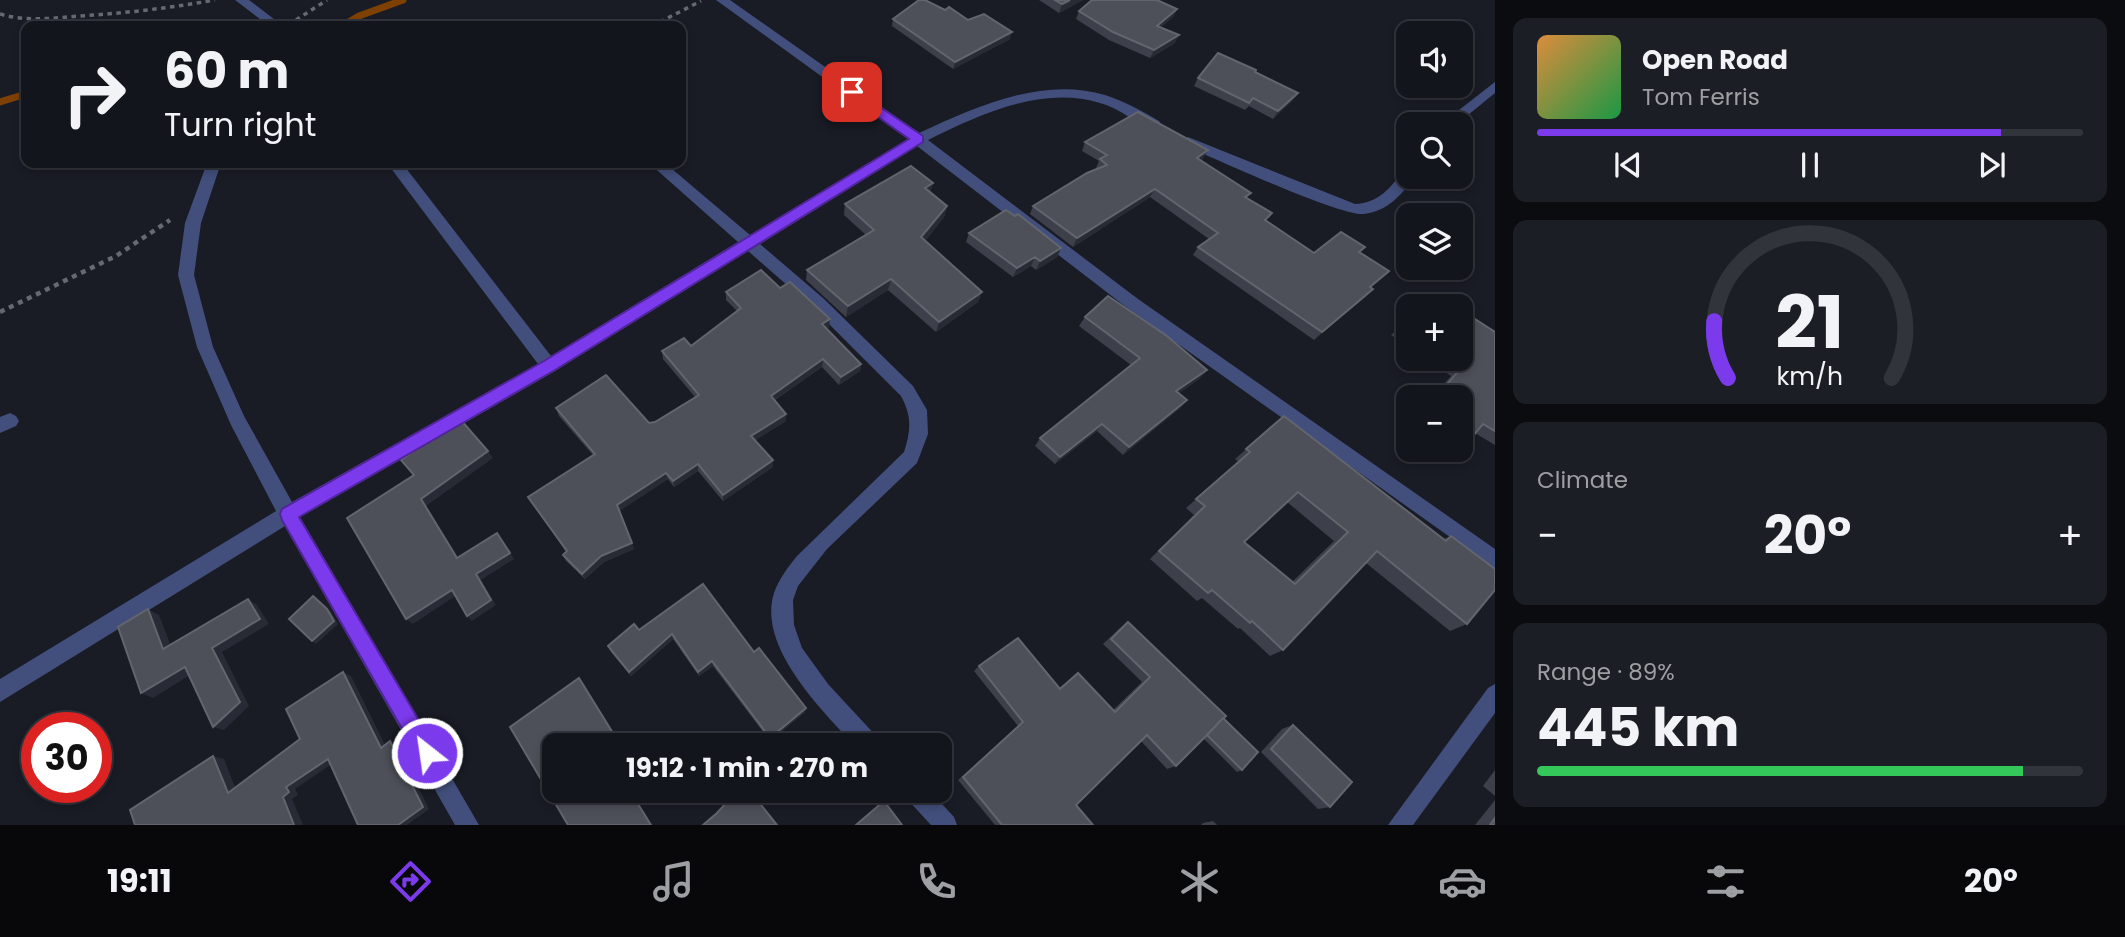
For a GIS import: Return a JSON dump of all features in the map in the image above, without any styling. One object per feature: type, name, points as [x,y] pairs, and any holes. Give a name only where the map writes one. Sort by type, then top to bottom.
[{"type":"street","points":[[241,0],[271,21]]},
{"type":"street","points":[[722,0],[918,139],[1132,303],[1495,560]]},
{"type":"street","points":[[1463,112],[1495,86]]},
{"type":"street","points":[[0,691],[288,514],[549,366],[918,139],[991,108],[1061,93],[1100,98],[1220,156],[1354,209],[1369,209],[1382,205],[1396,189]]},
{"type":"street","points":[[212,168],[200,200],[187,255],[186,275],[192,307],[205,347],[237,420],[288,514],[468,825]]},
{"type":"street","points":[[398,168],[549,366]]},
{"type":"street","points":[[662,168],[817,302],[866,348],[907,391],[918,410],[919,434],[911,457],[800,564],[784,593],[785,626],[794,654],[824,696],[858,733]]},
{"type":"street","points":[[1399,825],[1495,695]]},
{"type":"street","points":[[926,803],[946,825]]},
{"type":"path","points":[[0,14],[31,20],[152,11],[215,0]]},
{"type":"path","points":[[295,21],[300,15],[327,0]]},
{"type":"path","points":[[662,21],[702,0]]},
{"type":"path","points":[[0,312],[116,256],[200,200]]},
{"type":"building","points":[[919,0],[925,0],[945,10],[949,7],[968,20],[984,14],[1012,32],[955,62],[893,19]]},
{"type":"building","points":[[1092,0],[1157,0],[1177,9],[1157,26],[1179,35],[1154,50],[1113,32],[1079,11]]},
{"type":"building","points":[[1218,53],[1298,93],[1278,111],[1253,98],[1249,103],[1198,78]]},
{"type":"building","points":[[1138,112],[1208,150],[1197,158],[1251,193],[1245,197],[1272,213],[1265,220],[1314,253],[1341,232],[1365,247],[1359,252],[1389,271],[1370,287],[1373,289],[1322,332],[1198,247],[1218,233],[1155,189],[1077,238],[1033,206],[1087,173],[1107,165],[1100,159],[1107,155],[1085,142]]},
{"type":"building","points":[[911,166],[933,183],[925,188],[947,206],[921,237],[982,292],[939,322],[891,279],[848,306],[807,270],[874,230],[845,204]]},
{"type":"building","points":[[1006,210],[1015,216],[1018,214],[1061,248],[1040,261],[1035,257],[1017,268],[969,233]]},
{"type":"building","points":[[761,270],[780,288],[790,282],[830,319],[822,324],[861,364],[841,377],[823,359],[771,396],[786,414],[751,436],[773,460],[723,495],[698,464],[673,481],[666,473],[617,505],[632,543],[601,556],[582,574],[563,555],[567,551],[528,497],[595,454],[556,408],[606,375],[649,423],[699,395],[662,351],[684,338],[691,346],[741,308],[726,292]]},
{"type":"building","points":[[1108,296],[1167,336],[1207,370],[1176,391],[1187,400],[1129,447],[1102,424],[1060,457],[1040,438],[1140,358],[1085,317]]},
{"type":"building","points":[[1473,318],[1495,332],[1495,431],[1483,424],[1473,436],[1473,385],[1446,385],[1458,371],[1473,371]]},
{"type":"building","points":[[1284,416],[1446,541],[1451,536],[1495,569],[1495,590],[1467,624],[1377,551],[1283,650],[1252,621],[1250,623],[1212,590],[1208,593],[1159,551],[1205,506],[1196,499],[1250,452],[1246,449]],"holes":[[[1298,492],[1348,532],[1295,584],[1244,542]]]},
{"type":"building","points":[[460,419],[488,451],[421,499],[457,558],[497,533],[510,553],[476,574],[491,600],[467,616],[452,590],[406,619],[347,518],[414,475],[401,460]]},
{"type":"building","points":[[703,584],[754,652],[759,648],[806,708],[776,733],[766,733],[712,661],[698,672],[672,634],[629,672],[608,646],[634,624],[639,630]]},
{"type":"building","points":[[313,596],[327,609],[334,621],[312,641],[289,619]]},
{"type":"building","points":[[248,599],[260,619],[212,648],[240,702],[213,727],[185,667],[141,693],[118,627],[148,609],[163,649]]},
{"type":"building","points":[[1128,622],[1226,716],[1176,766],[1147,735],[1076,805],[1093,825],[1002,825],[963,777],[1023,722],[979,666],[1018,638],[1060,689],[1078,673],[1115,712],[1150,677],[1111,639]]},
{"type":"building","points":[[343,672],[381,748],[390,741],[423,807],[398,825],[358,825],[328,759],[286,787],[289,792],[283,797],[294,825],[135,825],[130,810],[213,756],[228,793],[300,739],[286,709]]},
{"type":"building","points":[[579,678],[613,733],[542,733],[542,781],[510,727]]},
{"type":"building","points":[[1223,718],[1258,752],[1242,770],[1207,735]]},
{"type":"building","points":[[1293,725],[1352,782],[1330,807],[1271,749]]},
{"type":"building","points":[[555,803],[637,803],[651,825],[568,825]]},
{"type":"building","points":[[726,803],[760,803],[777,825],[703,825]]},
{"type":"building","points":[[882,803],[886,803],[902,825],[856,825]]},
{"type":"waterway","points":[[350,21],[403,0]]},
{"type":"waterway","points":[[0,102],[21,96]]},
{"type":"route","points":[[427,753],[288,514],[549,366],[918,139],[852,92]]}]
